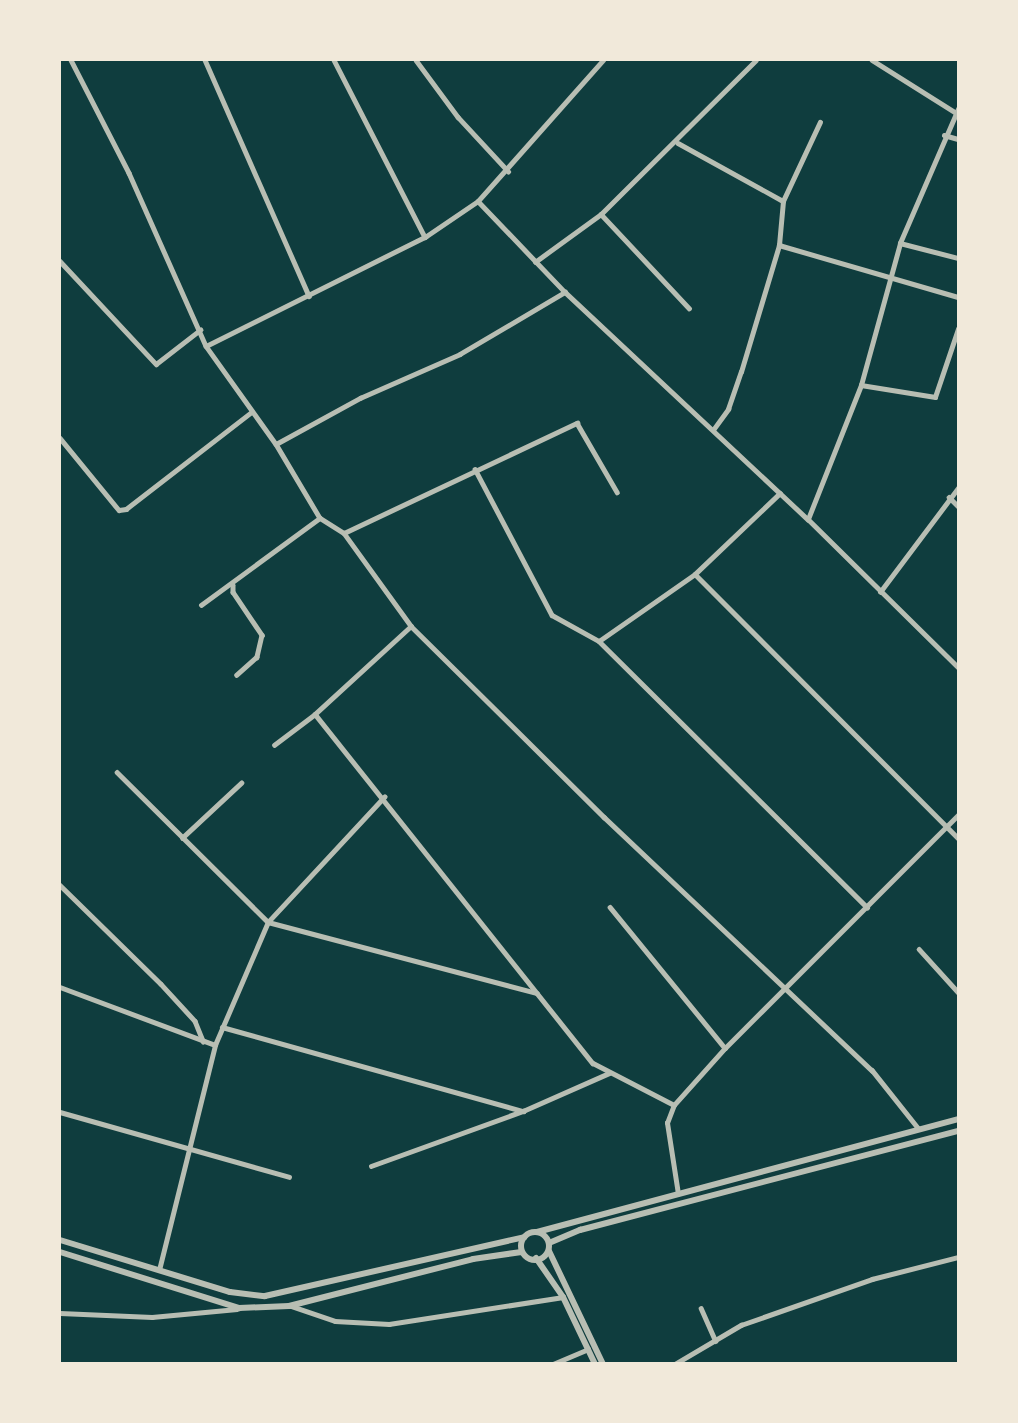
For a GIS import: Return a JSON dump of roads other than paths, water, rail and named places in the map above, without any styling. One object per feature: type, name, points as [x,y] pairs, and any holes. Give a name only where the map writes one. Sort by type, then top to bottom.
[{"type":"street","points":[[71,60],[206,346],[250,413],[275,444],[320,518],[344,533],[411,626],[614,827],[872,1070],[920,1130]]},
{"type":"street","points":[[205,60],[309,296]]},
{"type":"street","points":[[334,60],[425,237]]},
{"type":"street","points":[[416,60],[458,117],[508,171]]},
{"type":"street","points":[[206,346],[425,237],[478,201],[508,171],[603,60]]},
{"type":"street","points":[[535,262],[601,214],[678,143],[757,60]]},
{"type":"street","points":[[808,519],[861,385],[900,243],[944,135],[957,111],[872,60]]},
{"type":"street","points":[[713,430],[732,397],[779,245],[783,201],[820,122]]},
{"type":"street","points":[[944,135],[958,139]]},
{"type":"street","points":[[678,143],[783,201]]},
{"type":"street","points":[[478,201],[565,292],[808,519],[958,667]]},
{"type":"street","points":[[601,214],[689,308]]},
{"type":"street","points":[[900,243],[958,258]]},
{"type":"street","points":[[779,245],[892,274],[958,297]]},
{"type":"street","points":[[60,261],[156,364],[200,330]]},
{"type":"street","points":[[275,444],[360,398],[460,354],[565,292]]},
{"type":"street","points":[[861,385],[935,397],[958,329]]},
{"type":"street","points":[[60,438],[119,510],[126,509],[250,413]]},
{"type":"street","points":[[344,533],[577,423],[617,492]]},
{"type":"street","points":[[475,469],[552,615],[599,641],[867,907]]},
{"type":"street","points":[[880,592],[958,488]]},
{"type":"street","points":[[599,641],[695,574],[780,494]]},
{"type":"street","points":[[949,497],[958,506]]},
{"type":"street","points":[[201,605],[320,518]]},
{"type":"street","points":[[695,574],[958,838]]},
{"type":"street","points":[[233,584],[233,592],[262,635],[257,657],[237,675]]},
{"type":"street","points":[[274,745],[315,715],[411,626]]},
{"type":"street","points":[[315,715],[384,797],[587,1055],[610,1072],[674,1105]]},
{"type":"street","points":[[117,772],[268,922],[538,993]]},
{"type":"street","points":[[183,838],[241,783]]},
{"type":"street","points":[[159,1270],[215,1045],[268,922],[384,797]]},
{"type":"street","points":[[678,1194],[667,1122],[674,1105],[725,1048],[788,988],[958,815]]},
{"type":"street","points":[[60,885],[161,984],[195,1021],[204,1041]]},
{"type":"street","points":[[610,907],[725,1048]]},
{"type":"street","points":[[919,949],[958,992]]},
{"type":"street","points":[[60,986],[215,1045]]},
{"type":"street","points":[[222,1027],[523,1111]]},
{"type":"street","points":[[371,1166],[523,1111],[610,1072]]},
{"type":"street","points":[[60,1112],[188,1151],[289,1177]]},
{"type":"street","points":[[60,1240],[230,1292],[265,1296],[524,1237],[958,1119]]},
{"type":"street","points":[[521,1252],[527,1259],[540,1260],[549,1247],[580,1230],[958,1131]]},
{"type":"street","points":[[537,1232],[549,1247],[603,1363]]},
{"type":"street","points":[[521,1252],[524,1237]]},
{"type":"street","points":[[60,1252],[239,1308]]},
{"type":"street","points":[[60,1313],[152,1317],[289,1306],[473,1259],[521,1252]]},
{"type":"street","points":[[675,1363],[741,1325],[846,1288],[958,1257]]},
{"type":"street","points":[[536,1258],[563,1297],[595,1363]]},
{"type":"street","points":[[289,1306],[335,1321],[389,1324],[563,1297]]},
{"type":"street","points":[[701,1308],[716,1341]]},
{"type":"street","points":[[553,1363],[589,1349]]}]
